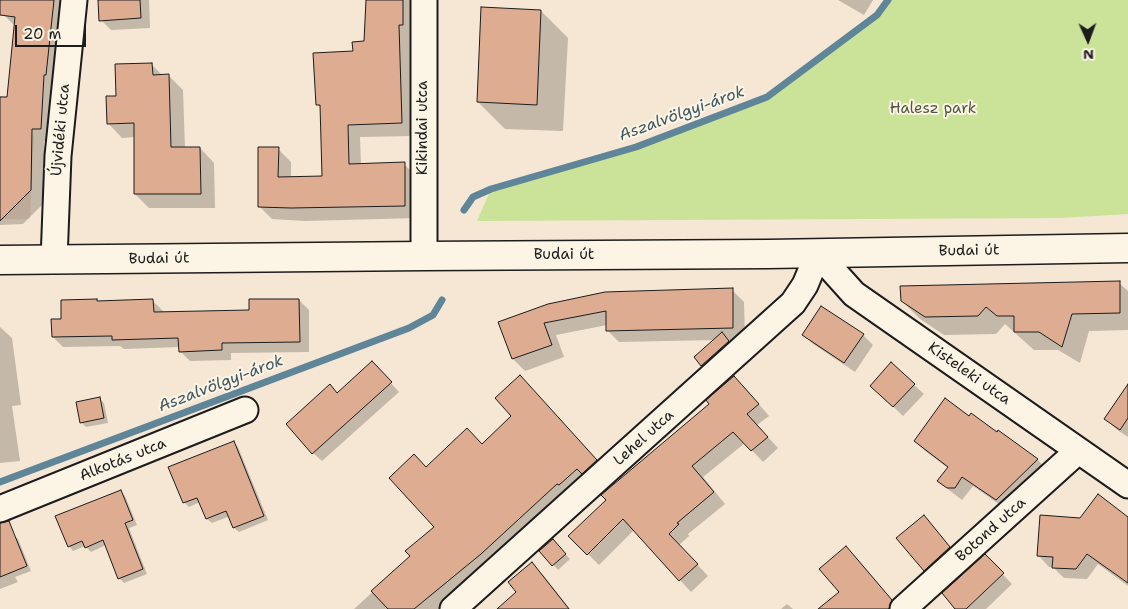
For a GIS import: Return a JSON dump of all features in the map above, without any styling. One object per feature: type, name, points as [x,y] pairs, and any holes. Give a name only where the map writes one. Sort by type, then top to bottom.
[{"type":"main road","name":"Budai út","points":[[0,260],[818,254],[1128,248]]},
{"type":"street","name":"Újvidéki utca","points":[[54,260],[58,156],[74,0]]},
{"type":"street","name":"Kikindai utca","points":[[424,0],[424,256]]},
{"type":"street","name":"Kisteleki utca","points":[[818,254],[854,294],[1128,485]]},
{"type":"street","name":"Lehel utca","points":[[453,609],[793,304],[805,285],[818,254]]},
{"type":"street","name":"Alkotás utca","points":[[0,509],[245,410]]},
{"type":"street","name":"Botond utca","points":[[903,609],[1078,451]]},
{"type":"shaded area","points":[[0,133],[34,135],[30,219],[0,219]]},
{"type":"green space","name":"Halesz park","points":[[888,0],[1128,0],[1128,214],[1061,218],[477,221],[491,189],[686,128],[767,97],[877,15]]},
{"type":"building","points":[[0,0],[54,0],[46,75],[44,75],[41,129],[32,129],[31,190],[0,221],[0,97],[7,97],[15,17],[0,15]]},
{"type":"building","points":[[98,0],[140,0],[141,18],[99,21]]},
{"type":"building","points":[[366,0],[403,0],[403,25],[399,25],[402,123],[348,125],[349,164],[405,162],[405,206],[258,207],[258,147],[279,147],[278,177],[322,176],[320,105],[316,105],[313,53],[353,51],[352,42],[364,41]]},
{"type":"building","points":[[481,7],[541,10],[537,105],[477,102]]},
{"type":"building","points":[[152,63],[153,75],[169,74],[171,147],[200,147],[201,194],[134,194],[134,123],[107,124],[106,96],[116,96],[115,64]]},
{"type":"building","points":[[1120,281],[1120,313],[1072,314],[1062,347],[1039,332],[1014,332],[1014,316],[997,316],[986,307],[978,316],[925,317],[901,301],[900,286]]},
{"type":"building","points":[[733,288],[733,328],[606,331],[606,311],[544,323],[552,345],[512,359],[498,322],[548,304],[605,292]]},
{"type":"building","points":[[97,299],[97,301],[153,299],[154,312],[249,310],[249,299],[299,299],[300,342],[222,343],[222,350],[179,352],[178,338],[112,340],[112,336],[52,337],[51,319],[61,319],[61,300]]},
{"type":"building","points":[[821,306],[864,334],[844,363],[802,335]]},
{"type":"building","points":[[722,332],[729,341],[701,366],[694,357]]},
{"type":"building","points":[[372,361],[392,382],[312,454],[286,424],[330,384],[337,393]]},
{"type":"building","points":[[891,362],[915,384],[893,407],[870,386]]},
{"type":"building","points":[[520,375],[597,460],[582,474],[577,469],[559,485],[557,484],[481,554],[414,609],[388,609],[371,591],[410,556],[405,551],[434,527],[389,478],[414,454],[426,467],[467,428],[482,444],[511,416],[495,398]]},
{"type":"building","points":[[734,376],[759,404],[747,414],[768,437],[751,451],[733,432],[692,466],[714,492],[677,523],[679,524],[669,534],[698,564],[679,581],[623,519],[587,555],[568,536],[606,500],[601,495],[709,404],[706,400]]},
{"type":"building","points":[[1128,384],[1128,418],[1120,430],[1104,419]]},
{"type":"building","points":[[100,397],[104,418],[80,423],[76,402]]},
{"type":"building","points":[[945,398],[969,416],[971,413],[997,432],[998,430],[1038,459],[996,500],[962,477],[955,488],[947,488],[937,481],[948,467],[914,441]]},
{"type":"building","points":[[234,441],[264,516],[233,528],[226,511],[206,519],[197,498],[183,503],[168,467]]},
{"type":"building","points":[[121,490],[133,520],[125,523],[143,569],[118,579],[103,540],[85,548],[82,541],[68,547],[55,516]]},
{"type":"building","points":[[1098,494],[1128,517],[1128,583],[1087,554],[1076,569],[1052,568],[1053,557],[1037,556],[1040,515],[1080,518]]},
{"type":"building","points":[[924,515],[950,547],[924,571],[896,538]]},
{"type":"building","points":[[9,521],[27,566],[0,577],[0,523]]},
{"type":"building","points":[[553,539],[566,554],[552,566],[539,551]]},
{"type":"building","points":[[846,546],[892,600],[889,609],[818,609],[839,592],[819,569]]},
{"type":"building","points":[[985,554],[1004,573],[966,609],[955,609],[942,593]]},
{"type":"building","points":[[532,562],[569,609],[497,609],[516,592],[508,582]]},
{"type":"waterway","name":"Aszalvölgyi-árok","points":[[464,210],[473,197],[491,189],[636,147],[767,97],[877,15],[888,0]]},
{"type":"waterway","name":"Aszalvölgyi-árok","points":[[0,482],[409,328],[433,315],[442,300]]}]
